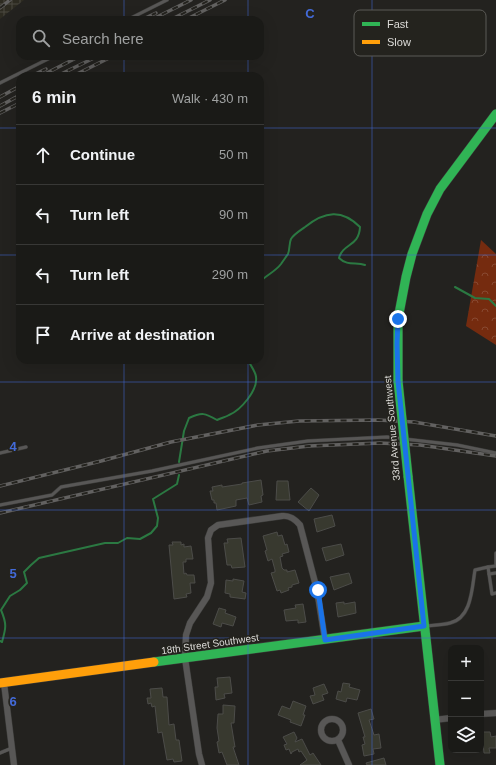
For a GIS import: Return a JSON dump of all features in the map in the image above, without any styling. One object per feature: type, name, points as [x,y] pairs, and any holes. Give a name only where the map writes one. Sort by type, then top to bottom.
[{"type":"street","name":"33rd Avenue Southwest","points":[[440,765],[398,381],[398,319],[412,254],[427,214],[440,189],[496,114]]},
{"type":"street","points":[[202,765],[199,754],[185,658],[186,635],[190,623],[207,597],[211,583],[208,538],[211,530],[218,525],[282,516],[288,516],[295,519],[300,525],[318,590],[325,640]]},
{"type":"street","name":"18th Street Southwest","points":[[2,683],[424,626]]},
{"type":"street","points":[[2,683],[14,765]]},
{"type":"street","points":[[484,714],[496,713]]},
{"type":"street","points":[[434,720],[448,718]]},
{"type":"street","points":[[338,740],[349,765]]},
{"type":"lane","points":[[134,16],[167,0]]},
{"type":"lane","points":[[22,72],[46,60]]},
{"type":"lane","points":[[0,83],[16,75]]},
{"type":"lane","points":[[0,505],[52,496],[61,487],[152,471],[258,448],[308,442],[387,437],[457,445],[496,453]]},
{"type":"lane","points":[[0,453],[26,447]]},
{"type":"lane","points":[[424,626],[452,623],[462,617],[471,598],[475,570],[496,566],[496,553]]},
{"type":"lane","points":[[488,567],[492,594],[496,594]]},
{"type":"lane","points":[[489,574],[496,573]]},
{"type":"lane","points":[[0,752],[12,748]]},
{"type":"shaded area","points":[[0,0],[24,0],[0,19]]},
{"type":"green space","points":[[481,240],[496,254],[496,345],[466,326]]},
{"type":"building","points":[[261,480],[263,495],[261,496],[262,502],[249,505],[247,498],[236,500],[236,506],[217,510],[216,503],[212,500],[210,491],[213,491],[212,487],[222,485],[222,487]]},
{"type":"building","points":[[277,481],[288,481],[290,500],[276,500]]},
{"type":"building","points":[[311,488],[319,495],[309,511],[298,502]]},
{"type":"building","points":[[332,515],[335,526],[317,532],[314,519]]},
{"type":"building","points":[[277,532],[278,536],[282,535],[289,552],[282,554],[283,556],[280,557],[282,568],[287,570],[287,572],[295,570],[299,583],[292,585],[292,587],[288,588],[289,590],[281,593],[280,590],[277,591],[271,573],[275,572],[275,570],[272,559],[268,561],[263,536]]},
{"type":"building","points":[[241,538],[245,567],[232,568],[231,565],[227,565],[224,543],[228,543],[227,539]]},
{"type":"building","points":[[172,542],[181,542],[181,545],[184,544],[184,547],[191,546],[193,559],[186,559],[186,562],[183,562],[184,574],[194,575],[195,583],[190,583],[191,593],[186,594],[187,597],[174,599],[169,545],[173,545]]},
{"type":"building","points":[[341,544],[344,555],[326,561],[322,548]]},
{"type":"building","points":[[349,573],[352,583],[334,590],[330,577]]},
{"type":"building","points":[[233,579],[244,581],[242,592],[246,593],[245,599],[230,597],[230,594],[225,593],[226,580],[233,581]]},
{"type":"building","points":[[344,602],[344,604],[355,602],[356,613],[338,617],[336,603]]},
{"type":"building","points":[[303,604],[306,622],[298,623],[298,620],[286,621],[284,610],[296,608],[295,605]]},
{"type":"building","points":[[219,608],[226,610],[225,613],[236,617],[233,626],[222,623],[221,627],[213,624]]},
{"type":"building","points":[[230,677],[232,693],[224,694],[225,698],[216,700],[215,687],[218,687],[217,678]]},
{"type":"building","points":[[343,683],[350,684],[349,687],[360,690],[357,700],[347,698],[346,702],[336,699],[338,691],[341,692]]},
{"type":"building","points":[[324,684],[328,693],[322,695],[324,700],[313,704],[310,696],[315,695],[313,688]]},
{"type":"building","points":[[162,688],[163,697],[167,697],[169,725],[174,724],[176,740],[179,740],[182,761],[174,762],[173,759],[167,760],[162,732],[158,733],[155,706],[152,707],[151,703],[148,704],[147,698],[151,698],[150,689]]},
{"type":"building","points":[[293,701],[306,706],[303,715],[305,715],[301,726],[278,715],[282,706],[290,709]]},
{"type":"building","points":[[223,705],[235,706],[234,723],[231,723],[235,747],[233,747],[239,765],[227,765],[222,752],[219,753],[217,742],[219,741],[217,728],[218,714],[223,714]]},
{"type":"building","points":[[371,709],[374,719],[369,720],[374,735],[379,734],[381,748],[373,749],[374,754],[364,756],[362,745],[365,744],[363,737],[365,737],[358,713]]},
{"type":"building","points":[[294,732],[297,738],[295,742],[302,739],[310,755],[313,753],[321,765],[300,765],[307,760],[301,751],[299,752],[298,749],[291,754],[289,749],[286,750],[284,745],[287,744],[283,737]]},
{"type":"building","points":[[484,732],[490,732],[491,737],[496,736],[496,748],[489,748],[490,753],[484,753]]},
{"type":"building","points":[[384,758],[386,765],[367,765],[366,763]]},
{"type":"waterway","points":[[264,278],[276,269],[288,254],[290,241],[294,235],[312,222],[326,215],[333,214],[347,217],[360,227],[357,238],[341,253],[339,258],[348,263],[365,265]]},
{"type":"waterway","points":[[455,287],[475,298],[489,299],[496,306]]},
{"type":"waterway","points":[[179,462],[184,431],[189,418],[203,414],[217,420],[239,409],[248,399],[256,382],[255,373],[250,364]]},
{"type":"waterway","points":[[0,641],[2,642],[5,626],[1,610],[10,596],[20,590],[27,583],[24,572],[31,565],[39,558],[105,543],[118,543],[127,538],[140,539],[151,533],[157,526],[158,518],[153,499],[177,484],[179,475]]},
{"type":"railway","points":[[0,8],[10,0]]},
{"type":"railway","points":[[159,16],[191,0]]},
{"type":"railway","points":[[178,16],[210,0]]},
{"type":"railway","points":[[193,16],[225,0]]},
{"type":"railway","points":[[150,16],[156,13]]},
{"type":"railway","points":[[49,72],[72,60]]},
{"type":"railway","points":[[65,72],[90,60]]},
{"type":"railway","points":[[81,72],[105,60]]},
{"type":"railway","points":[[40,72],[46,69]]},
{"type":"railway","points":[[0,97],[16,88]]},
{"type":"railway","points":[[0,106],[16,97]]},
{"type":"railway","points":[[0,113],[16,105]]},
{"type":"railway","points":[[0,486],[171,442],[258,425],[299,421],[378,420],[414,422],[496,436]]},
{"type":"railway","points":[[0,513],[267,451],[309,446],[380,443],[420,445],[496,456]]},
{"type":"traffic: fast","points":[[398,381],[398,319],[412,254],[427,214],[440,189],[496,114]]},
{"type":"traffic: fast","points":[[398,381],[408,476]]},
{"type":"traffic: fast","points":[[408,476],[440,765]]},
{"type":"traffic: fast","points":[[154,662],[424,626]]},
{"type":"traffic: slow","points":[[0,683],[154,662]]},
{"type":"route","points":[[318,590],[325,640],[424,626],[398,381],[398,319]]}]
